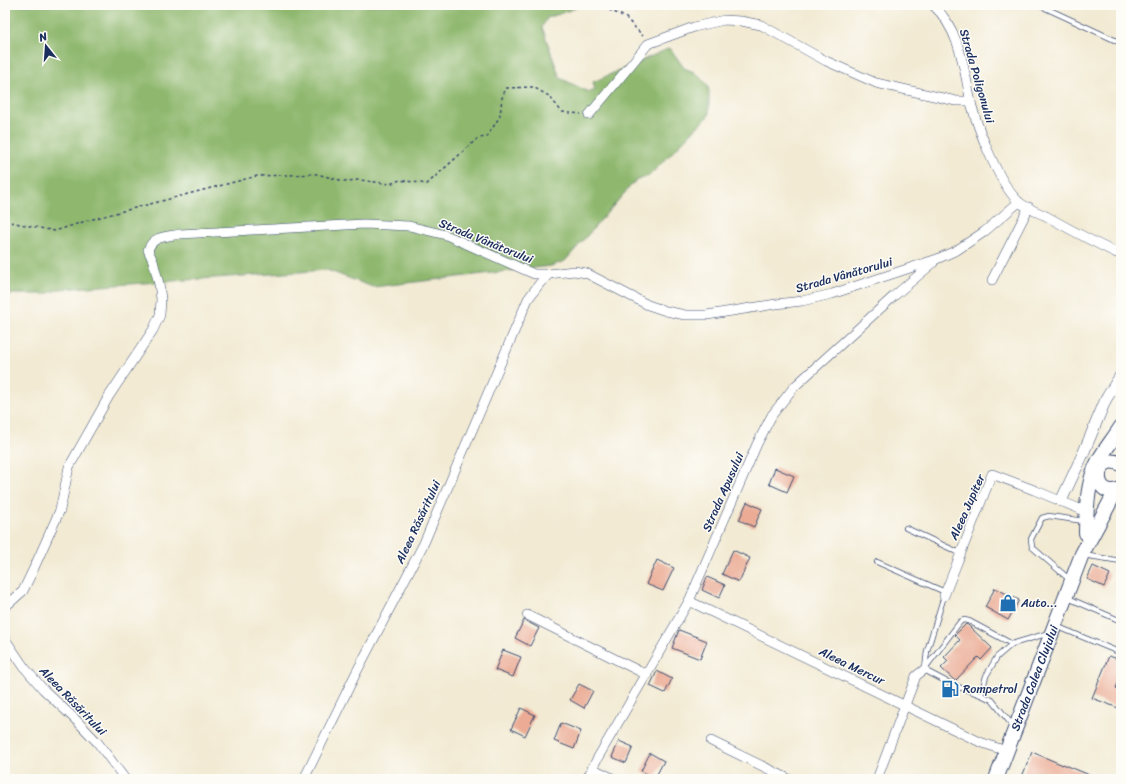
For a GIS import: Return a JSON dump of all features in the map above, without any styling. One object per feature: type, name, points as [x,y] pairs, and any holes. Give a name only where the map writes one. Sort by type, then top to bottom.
[{"type":"highway","points":[[1086,522],[1091,480],[1096,467],[1121,427]]},
{"type":"highway","points":[[1107,463],[1121,434]]},
{"type":"highway","points":[[1107,463],[1114,461],[1121,464]]},
{"type":"highway","name":"Strada Calea Clujului","points":[[1082,554],[1086,522],[1099,481],[1098,477],[1100,468],[1107,463]]},
{"type":"highway","points":[[1099,481],[1102,487],[1107,490],[1118,490]]},
{"type":"highway","name":"Strada Calea Clujului","points":[[996,779],[1082,554],[1118,490]]},
{"type":"street","name":"Strada Poligonului","points":[[933,5],[950,26],[958,46],[970,101],[986,146],[1008,188],[1019,202],[1096,244],[1121,255]]},
{"type":"street","points":[[589,115],[648,44],[700,25],[724,20],[741,21],[761,25],[826,61],[876,83],[956,101],[970,101]]},
{"type":"street","name":"Strada Vânătorului","points":[[5,607],[23,591],[34,568],[60,510],[69,467],[110,396],[153,330],[160,315],[161,298],[159,284],[153,261],[148,250],[150,244],[155,239],[180,234],[364,224],[409,226],[446,235],[534,274],[549,274],[574,270],[586,273],[648,305],[685,315],[707,315],[816,298],[937,259],[957,250],[984,232],[1019,202]]},
{"type":"street","points":[[992,280],[1029,207]]},
{"type":"street","name":"Strada Apusului","points":[[588,779],[592,768],[689,601],[757,444],[777,409],[794,387],[937,259]]},
{"type":"street","name":"Aleea Răsăritului","points":[[304,779],[356,673],[424,543],[528,299],[549,274]]},
{"type":"street","points":[[1062,501],[1106,399],[1121,375]]},
{"type":"street","name":"Aleea Jupiter","points":[[944,594],[992,474],[1062,501],[1086,522]]},
{"type":"street","name":"Aleea Mercur","points":[[689,601],[980,742],[1006,751]]},
{"type":"street","points":[[527,615],[646,675]]},
{"type":"street","name":"Aleea Răsăritului","points":[[5,640],[24,667],[43,689],[78,720],[98,743],[125,779]]},
{"type":"street","points":[[876,779],[916,676],[925,669]]},
{"type":"street","points":[[712,741],[789,779]]},
{"type":"street","points":[[592,768],[614,779]]},
{"type":"lane","points":[[1039,5],[1121,43]]},
{"type":"lane","points":[[1072,581],[1032,547],[1031,539],[1042,518],[1049,516],[1086,522]]},
{"type":"lane","points":[[906,528],[960,553]]},
{"type":"lane","points":[[1082,554],[1121,561]]},
{"type":"lane","points":[[877,562],[944,594],[927,651],[925,669]]},
{"type":"lane","points":[[1066,597],[1121,621]]},
{"type":"lane","points":[[925,669],[960,622],[964,620],[969,621],[1012,644]]},
{"type":"lane","points":[[981,695],[986,676],[997,657],[1012,644],[1053,629],[1121,653]]},
{"type":"lane","points":[[925,669],[953,685],[992,700],[1015,729]]},
{"type":"path","points":[[598,5],[625,17],[643,36],[648,44]]},
{"type":"path","points":[[5,221],[55,231],[88,220],[257,176],[317,174],[344,181],[360,180],[390,184],[400,180],[427,184],[478,138],[487,137],[500,116],[502,98],[506,88],[533,87],[549,96],[562,112],[589,115]]},
{"type":"green space","points":[[5,5],[577,5],[576,8],[547,18],[542,27],[560,78],[589,92],[595,90],[593,82],[670,48],[684,68],[694,72],[707,84],[709,91],[709,115],[649,176],[635,181],[565,261],[551,266],[373,287],[327,270],[60,289],[45,294],[5,294]]},
{"type":"building","points":[[775,468],[794,476],[787,492],[769,484]]},
{"type":"building","points":[[747,502],[762,509],[754,527],[739,520]]},
{"type":"building","points":[[733,550],[750,558],[739,582],[722,574]]},
{"type":"building","points":[[657,560],[674,568],[663,591],[646,584]]},
{"type":"building","points":[[1093,566],[1110,574],[1104,587],[1087,579]]},
{"type":"building","points":[[707,577],[725,585],[719,598],[702,590]]},
{"type":"building","points":[[995,588],[1019,600],[1008,620],[985,607]]},
{"type":"building","points":[[524,620],[539,628],[530,646],[515,638]]},
{"type":"building","points":[[966,624],[992,648],[981,660],[978,657],[955,681],[941,668],[948,661],[944,657],[960,640],[955,635]]},
{"type":"building","points":[[679,630],[707,641],[700,659],[672,648]]},
{"type":"building","points":[[503,650],[521,657],[513,677],[495,670]]},
{"type":"building","points":[[1109,656],[1121,660],[1121,676],[1116,688],[1121,690],[1121,709],[1092,698]]},
{"type":"building","points":[[657,671],[672,679],[665,693],[650,686]]},
{"type":"building","points":[[579,684],[593,691],[584,708],[570,700]]},
{"type":"building","points":[[521,708],[535,715],[525,736],[511,729]]},
{"type":"building","points":[[561,723],[581,731],[574,749],[554,741]]},
{"type":"building","points":[[619,741],[633,747],[626,763],[612,757]]},
{"type":"building","points":[[1032,752],[1063,765],[1099,779],[1021,779]]},
{"type":"building","points":[[650,753],[664,761],[655,778],[641,771]]},
{"type":"place","name":"Auto...","points":[[1008,603]]},
{"type":"place","name":"Rompetrol","points":[[950,689]]}]
